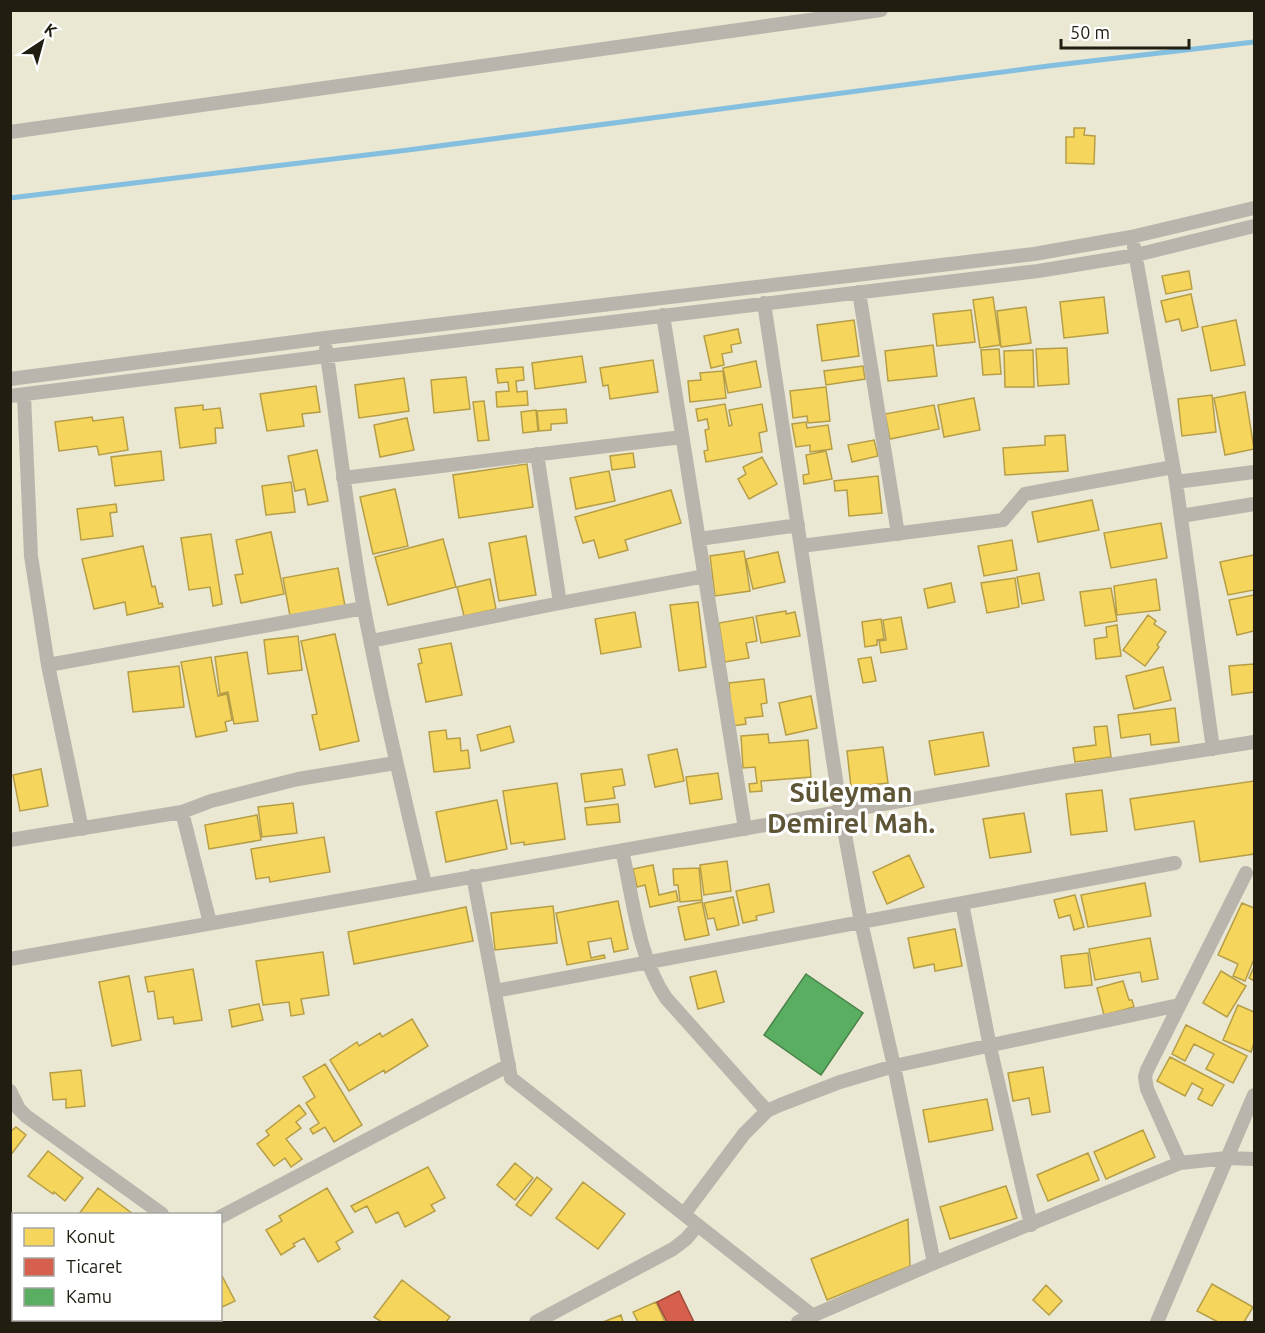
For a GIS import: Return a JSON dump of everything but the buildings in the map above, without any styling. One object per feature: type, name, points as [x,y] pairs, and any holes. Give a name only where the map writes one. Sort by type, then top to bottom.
[{"type":"street","points":[[10,132],[881,10]]},
{"type":"street","points":[[10,379],[325,338],[1034,254],[1131,237],[1254,208]]},
{"type":"street","points":[[82,829],[48,665],[31,556],[17,396],[327,356],[1038,271],[1136,255],[1254,226]]},
{"type":"street","points":[[1131,237],[1176,482],[1213,749]]},
{"type":"street","points":[[859,292],[898,534]]},
{"type":"street","points":[[764,303],[841,813],[861,922],[894,1066],[934,1263]]},
{"type":"street","points":[[663,315],[745,829]]},
{"type":"street","points":[[325,338],[343,478],[364,608],[395,763],[425,884]]},
{"type":"street","points":[[343,478],[682,437]]},
{"type":"street","points":[[537,454],[560,603]]},
{"type":"street","points":[[801,546],[1003,520],[1025,494],[1173,467]]},
{"type":"street","points":[[1176,482],[1254,472]]},
{"type":"street","points":[[1181,516],[1254,504]]},
{"type":"street","points":[[699,539],[798,525]]},
{"type":"street","points":[[371,641],[705,576]]},
{"type":"street","points":[[48,665],[364,608]]},
{"type":"street","points":[[10,959],[1046,775],[1254,742]]},
{"type":"street","points":[[10,840],[182,812],[211,801],[288,781],[395,763]]},
{"type":"street","points":[[182,812],[210,923]]},
{"type":"street","points":[[622,850],[647,962],[655,982],[666,998],[767,1112]]},
{"type":"street","points":[[495,991],[1175,863]]},
{"type":"street","points":[[1180,1163],[1152,1102],[1145,1077],[1151,1060],[1246,873]]},
{"type":"street","points":[[472,876],[512,1078],[813,1316]]},
{"type":"street","points":[[962,903],[990,1047],[1032,1224]]},
{"type":"street","points":[[684,1214],[744,1134],[767,1112],[840,1082],[894,1066],[1179,1005]]},
{"type":"street","points":[[222,1216],[509,1065]]},
{"type":"street","points":[[10,1091],[14,1101],[26,1116],[159,1213]]},
{"type":"street","points":[[1157,1323],[1254,1095]]},
{"type":"street","points":[[798,1322],[934,1263],[1180,1163],[1227,1158],[1254,1159]]},
{"type":"street","points":[[536,1323],[673,1249],[686,1239],[698,1224]]},
{"type":"waterway","points":[[10,198],[408,150],[1048,66],[1254,42]]},
{"type":"district","name":"Süleyman Demirel Mah.","points":[[851,808]]}]
